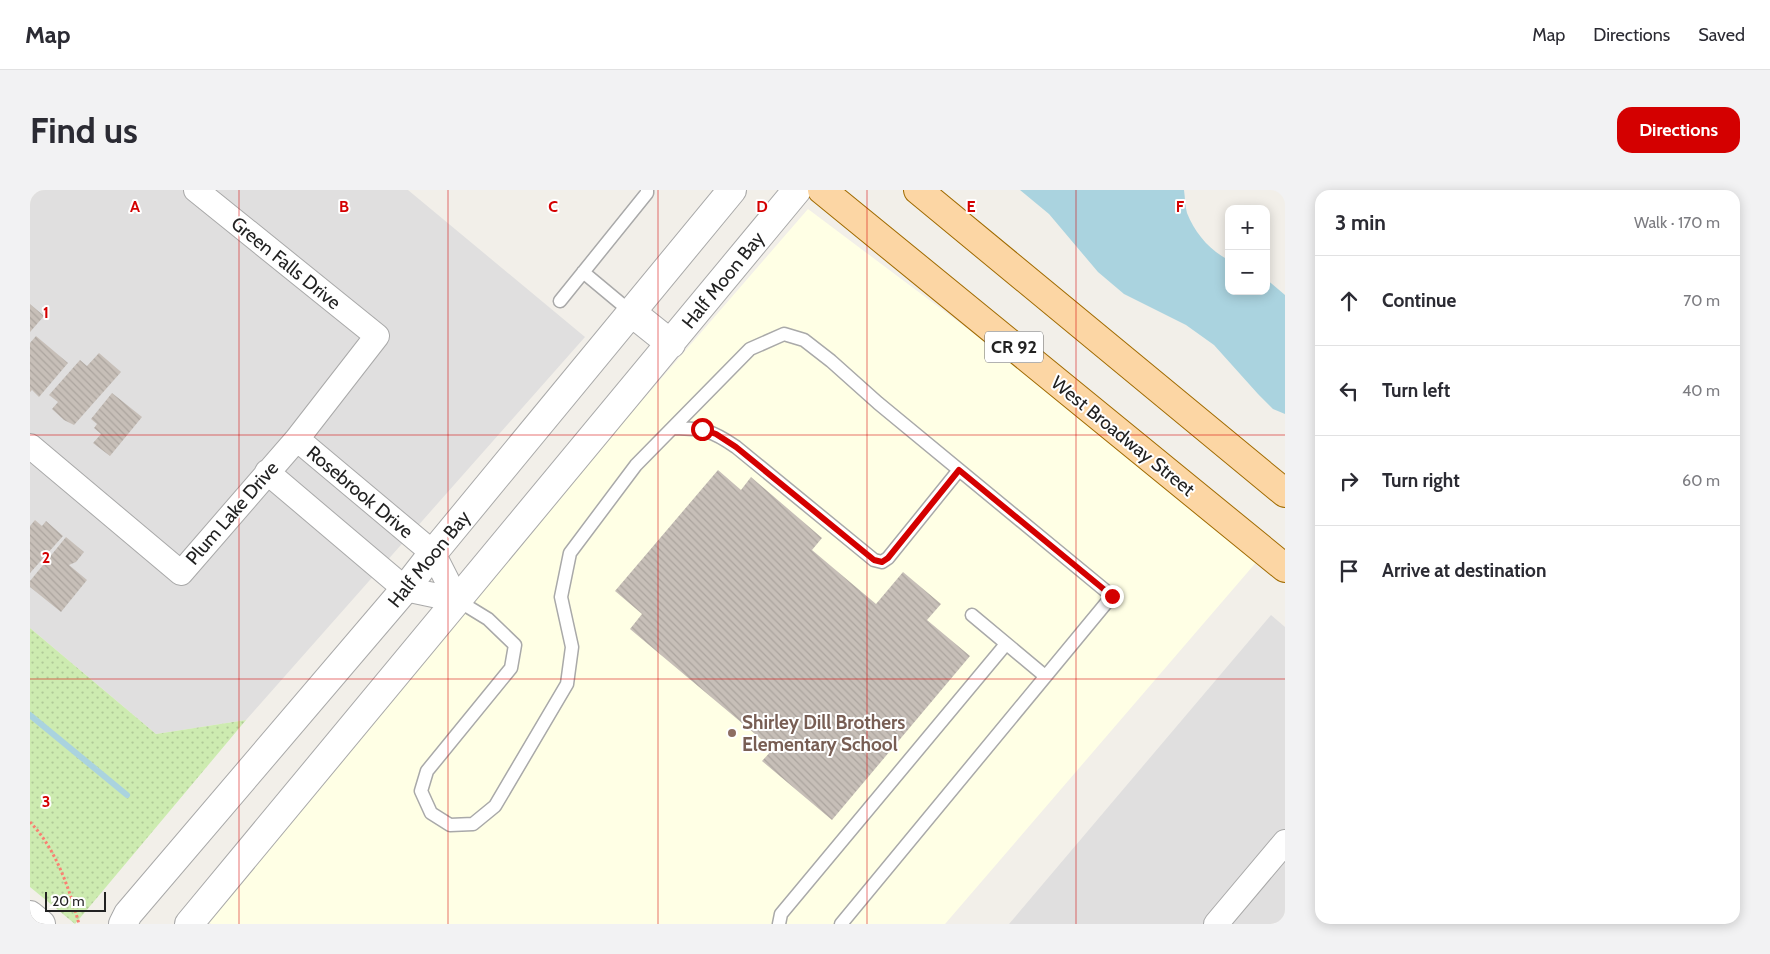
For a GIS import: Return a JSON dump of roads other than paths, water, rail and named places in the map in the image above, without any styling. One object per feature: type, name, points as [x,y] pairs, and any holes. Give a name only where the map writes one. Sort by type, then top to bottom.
[{"type":"main road","name":"West Broadway Street","points":[[822,190],[1285,568]]},
{"type":"main road","points":[[918,190],[1285,493]]},
{"type":"street","name":"Green Falls Drive","points":[[196,190],[377,336]]},
{"type":"street","name":"Half Moon Bay","points":[[123,924],[128,914],[405,589],[732,190]]},
{"type":"street","name":"Half Moon Bay","points":[[189,924],[797,190]]},
{"type":"street","points":[[631,312],[671,344]]},
{"type":"street","name":"Plum Lake Drive","points":[[30,446],[180,573],[297,439],[377,336]]},
{"type":"street","name":"Rosebrook Drive","points":[[297,439],[433,553],[457,600]]},
{"type":"street","points":[[267,472],[405,589],[457,600]]},
{"type":"street","points":[[1216,924],[1285,842]]},
{"type":"street","points":[[30,915],[42,924]]},
{"type":"lane","points":[[560,301],[647,193],[647,190]]},
{"type":"lane","points":[[583,272],[631,312]]},
{"type":"lane","points":[[457,600],[488,619],[515,645],[511,668],[427,772],[421,791],[431,813],[450,825],[473,824],[495,806],[567,684],[572,646],[561,597],[570,553],[636,465],[750,349],[784,334],[804,340],[831,361],[878,403],[1112,596],[841,924]]},
{"type":"lane","points":[[673,428],[702,429],[716,434],[736,447],[874,560],[882,562],[888,558],[959,470]]},
{"type":"lane","points":[[972,615],[1045,676]]},
{"type":"lane","points":[[779,924],[781,914],[1006,644]]},
{"type":"water","points":[[1020,190],[1184,190],[1187,213],[1194,228],[1209,246],[1225,258],[1225,295],[1270,295],[1270,282],[1285,295],[1285,414],[1273,409],[1214,345],[1186,325],[1124,294],[1098,272],[1049,214]]},
{"type":"waterway","points":[[30,715],[127,795]]},
{"type":"place","name":"Shirley Dill Brothers Elementary School","points":[[732,733]]}]
